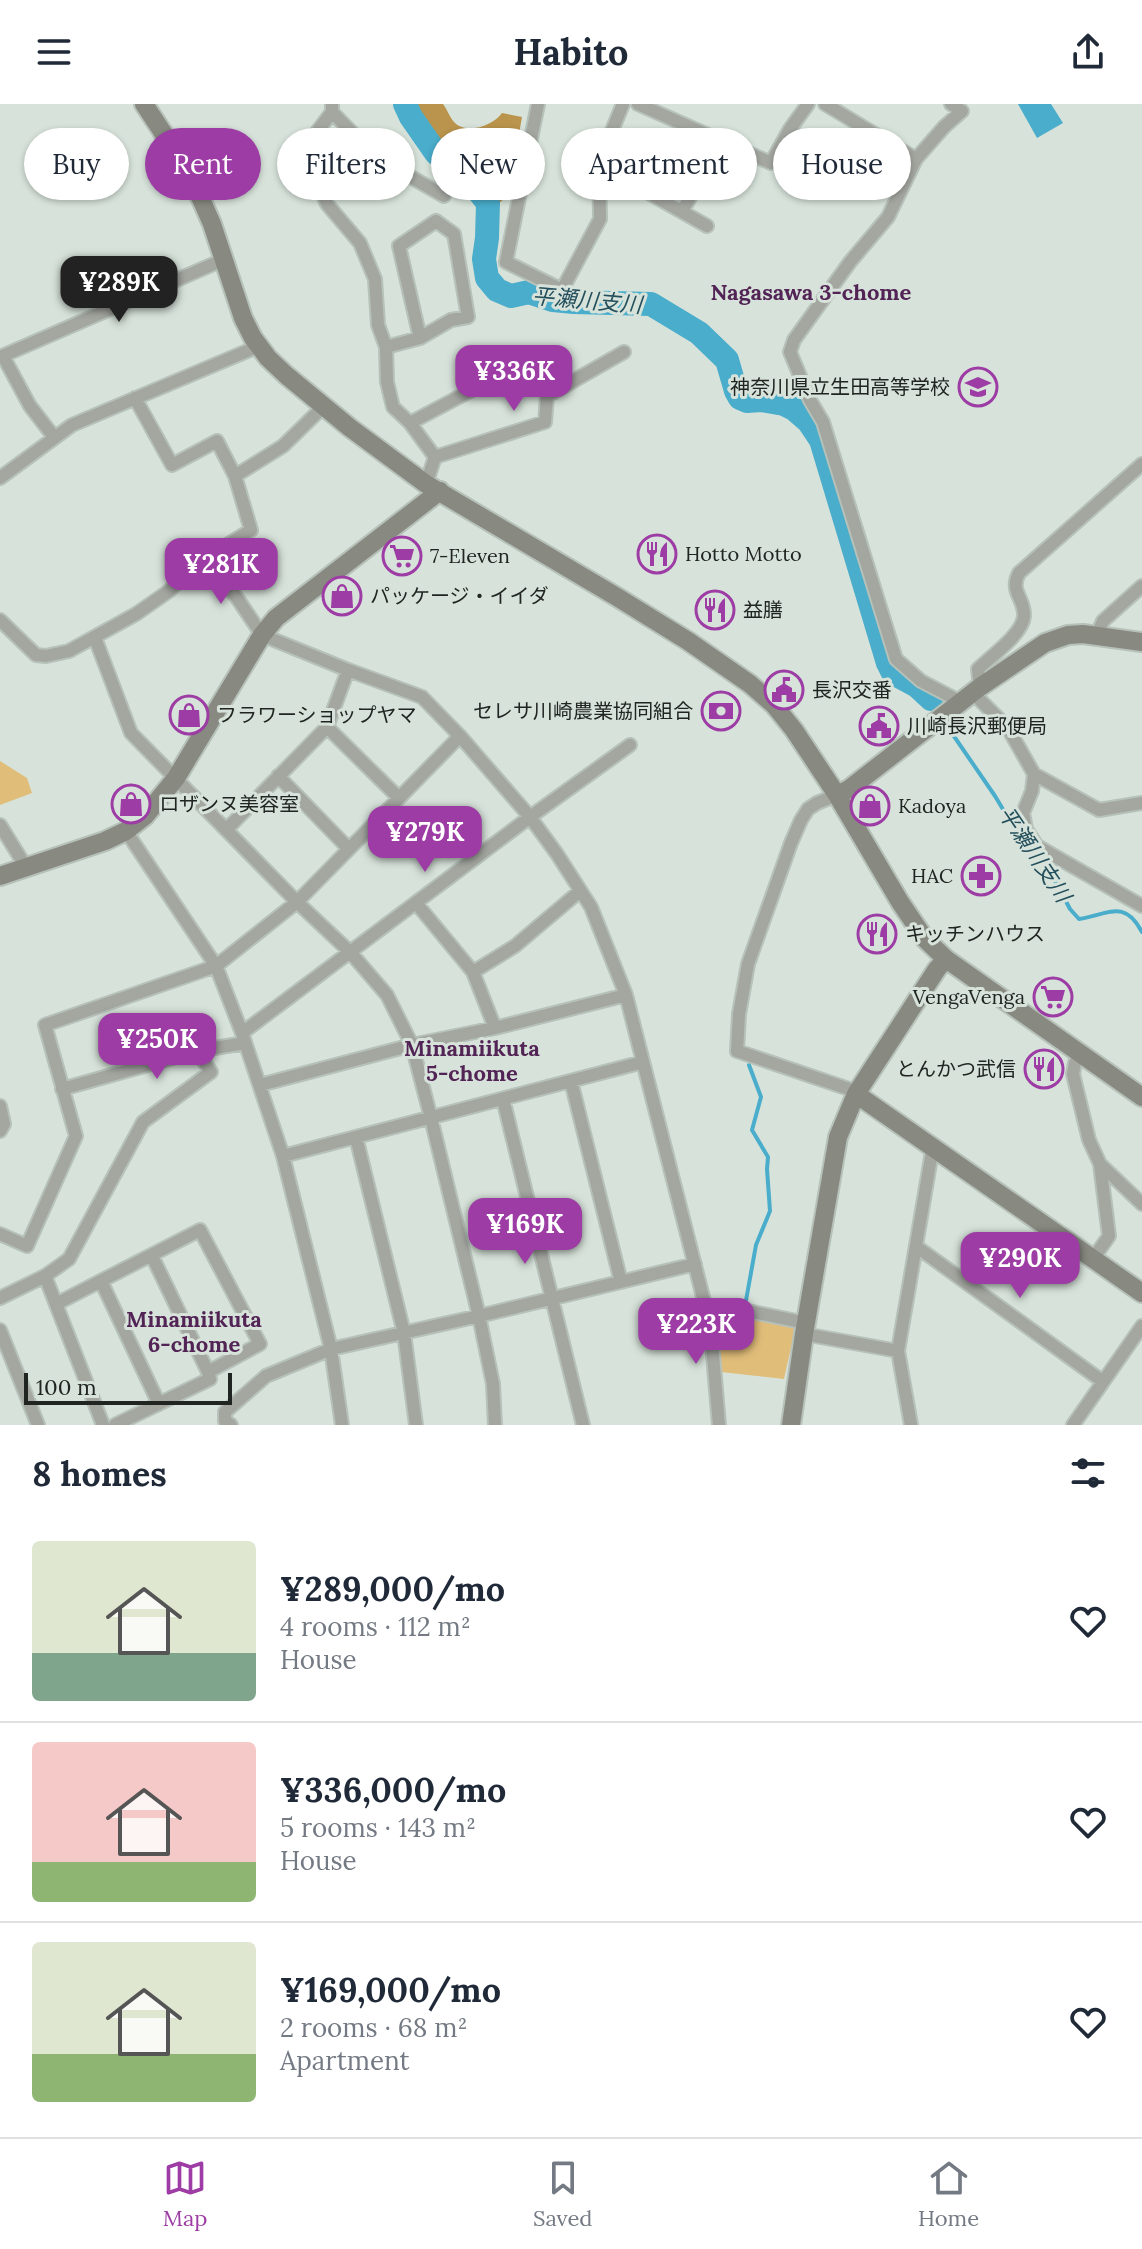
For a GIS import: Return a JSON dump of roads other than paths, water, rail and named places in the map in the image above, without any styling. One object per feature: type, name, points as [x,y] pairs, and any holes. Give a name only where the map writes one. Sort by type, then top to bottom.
[{"type":"street","points":[[144,104],[183,163],[212,224],[243,318],[259,346],[286,375],[433,487],[688,641],[750,684],[774,705],[794,730],[925,939],[946,959],[1142,1097]]},
{"type":"street","points":[[538,104],[506,262],[562,290],[600,219],[600,200]]},
{"type":"street","points":[[613,128],[623,104]]},
{"type":"street","points":[[638,104],[692,128]]},
{"type":"street","points":[[757,157],[771,163],[808,104]]},
{"type":"street","points":[[825,104],[916,159]]},
{"type":"street","points":[[951,104],[962,111],[916,159],[888,217],[850,262],[794,340],[790,352],[823,422],[896,659],[921,681],[967,698],[1008,728],[1034,774],[1099,810],[1142,803]]},
{"type":"street","points":[[0,876],[74,853],[126,831],[145,816],[176,778],[262,635],[276,618],[433,487],[435,457],[410,423],[393,407],[387,382],[386,347],[378,325],[375,279],[360,243],[327,204],[318,183],[313,148],[316,133],[332,108],[370,151],[396,171],[431,189]]},
{"type":"street","points":[[662,200],[707,226]]},
{"type":"street","points":[[682,211],[689,200]]},
{"type":"street","points":[[386,347],[420,338],[451,320],[468,317],[454,234],[436,221],[399,246],[420,338]]},
{"type":"street","points":[[54,437],[30,406],[1,356],[225,259]]},
{"type":"street","points":[[0,478],[72,425],[259,346]]},
{"type":"street","points":[[435,457],[545,422],[547,396],[624,352]]},
{"type":"street","points":[[410,423],[489,381]]},
{"type":"street","points":[[0,620],[36,655],[69,651],[136,614],[169,591],[201,561],[251,530],[235,476],[217,441],[172,465],[135,398]]},
{"type":"street","points":[[235,476],[283,446],[324,406]]},
{"type":"street","points":[[967,698],[978,669],[1012,638],[1021,625],[1024,616],[1015,590],[1019,573],[1142,464]]},
{"type":"street","points":[[201,561],[235,595],[262,635],[422,697],[530,817],[591,907],[626,995],[710,1320],[719,1425]]},
{"type":"street","points":[[1097,635],[1103,621],[1142,586]]},
{"type":"street","points":[[1142,642],[1097,635],[1068,635],[1045,643],[967,698],[848,790],[808,809],[791,843],[748,964],[739,1014],[737,1051],[849,1089],[1142,1293]]},
{"type":"street","points":[[95,638],[131,733],[350,952],[387,995],[412,1045],[431,1118],[479,1316],[493,1384],[495,1425]]},
{"type":"street","points":[[226,830],[327,727],[348,670]]},
{"type":"street","points":[[327,727],[399,798]]},
{"type":"street","points":[[0,1234],[27,1246],[76,1136],[45,1025],[216,966],[297,902],[460,736]]},
{"type":"street","points":[[62,1089],[243,1038],[350,952],[630,745]]},
{"type":"street","points":[[1034,774],[1032,791],[1023,813],[1026,829],[1037,846],[1142,906]]},
{"type":"street","points":[[278,776],[349,849]]},
{"type":"street","points":[[0,825],[26,867]]},
{"type":"street","points":[[126,831],[216,966],[243,1038],[283,1156],[331,1349],[342,1425]]},
{"type":"street","points":[[473,972],[515,946],[580,891]]},
{"type":"street","points":[[416,903],[473,972],[495,1028]]},
{"type":"street","points":[[791,1425],[838,1137],[856,1094],[946,959]]},
{"type":"street","points":[[260,1085],[412,1045],[626,995]]},
{"type":"street","points":[[0,1298],[45,1276],[69,1259],[143,1122],[211,1072],[197,1051]]},
{"type":"street","points":[[1082,1054],[1075,1063],[1073,1074],[1089,1140],[1100,1164],[1109,1236],[1093,1259]]},
{"type":"street","points":[[283,1156],[643,1062]]},
{"type":"street","points":[[571,1081],[621,1282]]},
{"type":"street","points":[[503,1099],[583,1425]]},
{"type":"street","points":[[0,1106],[4,1124],[0,1131]]},
{"type":"street","points":[[356,1137],[404,1333],[416,1425]]},
{"type":"street","points":[[911,1425],[898,1351],[933,1146]]},
{"type":"street","points":[[1100,1164],[1142,1204]]},
{"type":"street","points":[[56,1304],[200,1230],[260,1344],[208,1372]]},
{"type":"street","points":[[917,1247],[1102,1381]]},
{"type":"street","points":[[115,1425],[210,1379],[152,1256]]},
{"type":"street","points":[[231,1425],[225,1421],[225,1412],[266,1376],[331,1349],[695,1264]]},
{"type":"street","points":[[45,1276],[103,1425]]},
{"type":"street","points":[[101,1281],[159,1404]]},
{"type":"street","points":[[710,1320],[748,1311],[898,1351]]},
{"type":"street","points":[[1073,1425],[1142,1326]]},
{"type":"street","points":[[0,1330],[38,1425]]},
{"type":"water","points":[[1018,104],[1051,104],[1063,123],[1037,138]]},
{"type":"waterway","name":"平瀬川支川","points":[[405,104],[436,153],[465,174],[488,203],[484,259],[487,278],[497,290],[511,296],[529,292],[553,300],[574,302],[651,304],[699,333],[727,360],[740,398],[784,404],[809,422],[821,440],[888,663],[893,673],[917,686],[931,699]]},
{"type":"waterway","name":"平瀬川支川","points":[[931,699],[940,712]]},
{"type":"waterway","name":"平瀬川支川","points":[[949,729],[1025,846],[1046,864],[1070,909],[1079,919],[1107,912],[1122,912],[1129,915],[1142,932]]},
{"type":"waterway","points":[[745,1306],[756,1245],[770,1211],[768,1157],[752,1130],[761,1097],[749,1065]]},
{"type":"place","name":"神奈川県立生田高等学校","points":[[978,387]]},
{"type":"place","name":"Hotto Motto","points":[[657,554]]},
{"type":"place","name":"7-Eleven","points":[[402,556]]},
{"type":"place","name":"パッケージ・イイダ","points":[[342,596]]},
{"type":"place","name":"益膳","points":[[715,610]]},
{"type":"place","name":"長沢交番","points":[[784,690]]},
{"type":"place","name":"セレサ川崎農業協同組合","points":[[721,711]]},
{"type":"place","name":"フラワーショップヤマ","points":[[189,715]]},
{"type":"place","name":"川崎長沢郵便局","points":[[879,726]]},
{"type":"place","name":"ロザンヌ美容室","points":[[131,804]]},
{"type":"place","name":"Kadoya","points":[[870,806]]},
{"type":"place","name":"HAC","points":[[981,876]]},
{"type":"place","name":"キッチンハウス","points":[[877,934]]},
{"type":"place","name":"VengaVenga","points":[[1053,997]]},
{"type":"place","name":"とんかつ武信","points":[[1044,1069]]},
{"type":"district","name":"Nagasawa 3-chome","points":[[811,292]]},
{"type":"district","name":"Minamiikuta 5-chome","points":[[472,1060]]},
{"type":"district","name":"Minamiikuta 6-chome","points":[[194,1332]]}]
